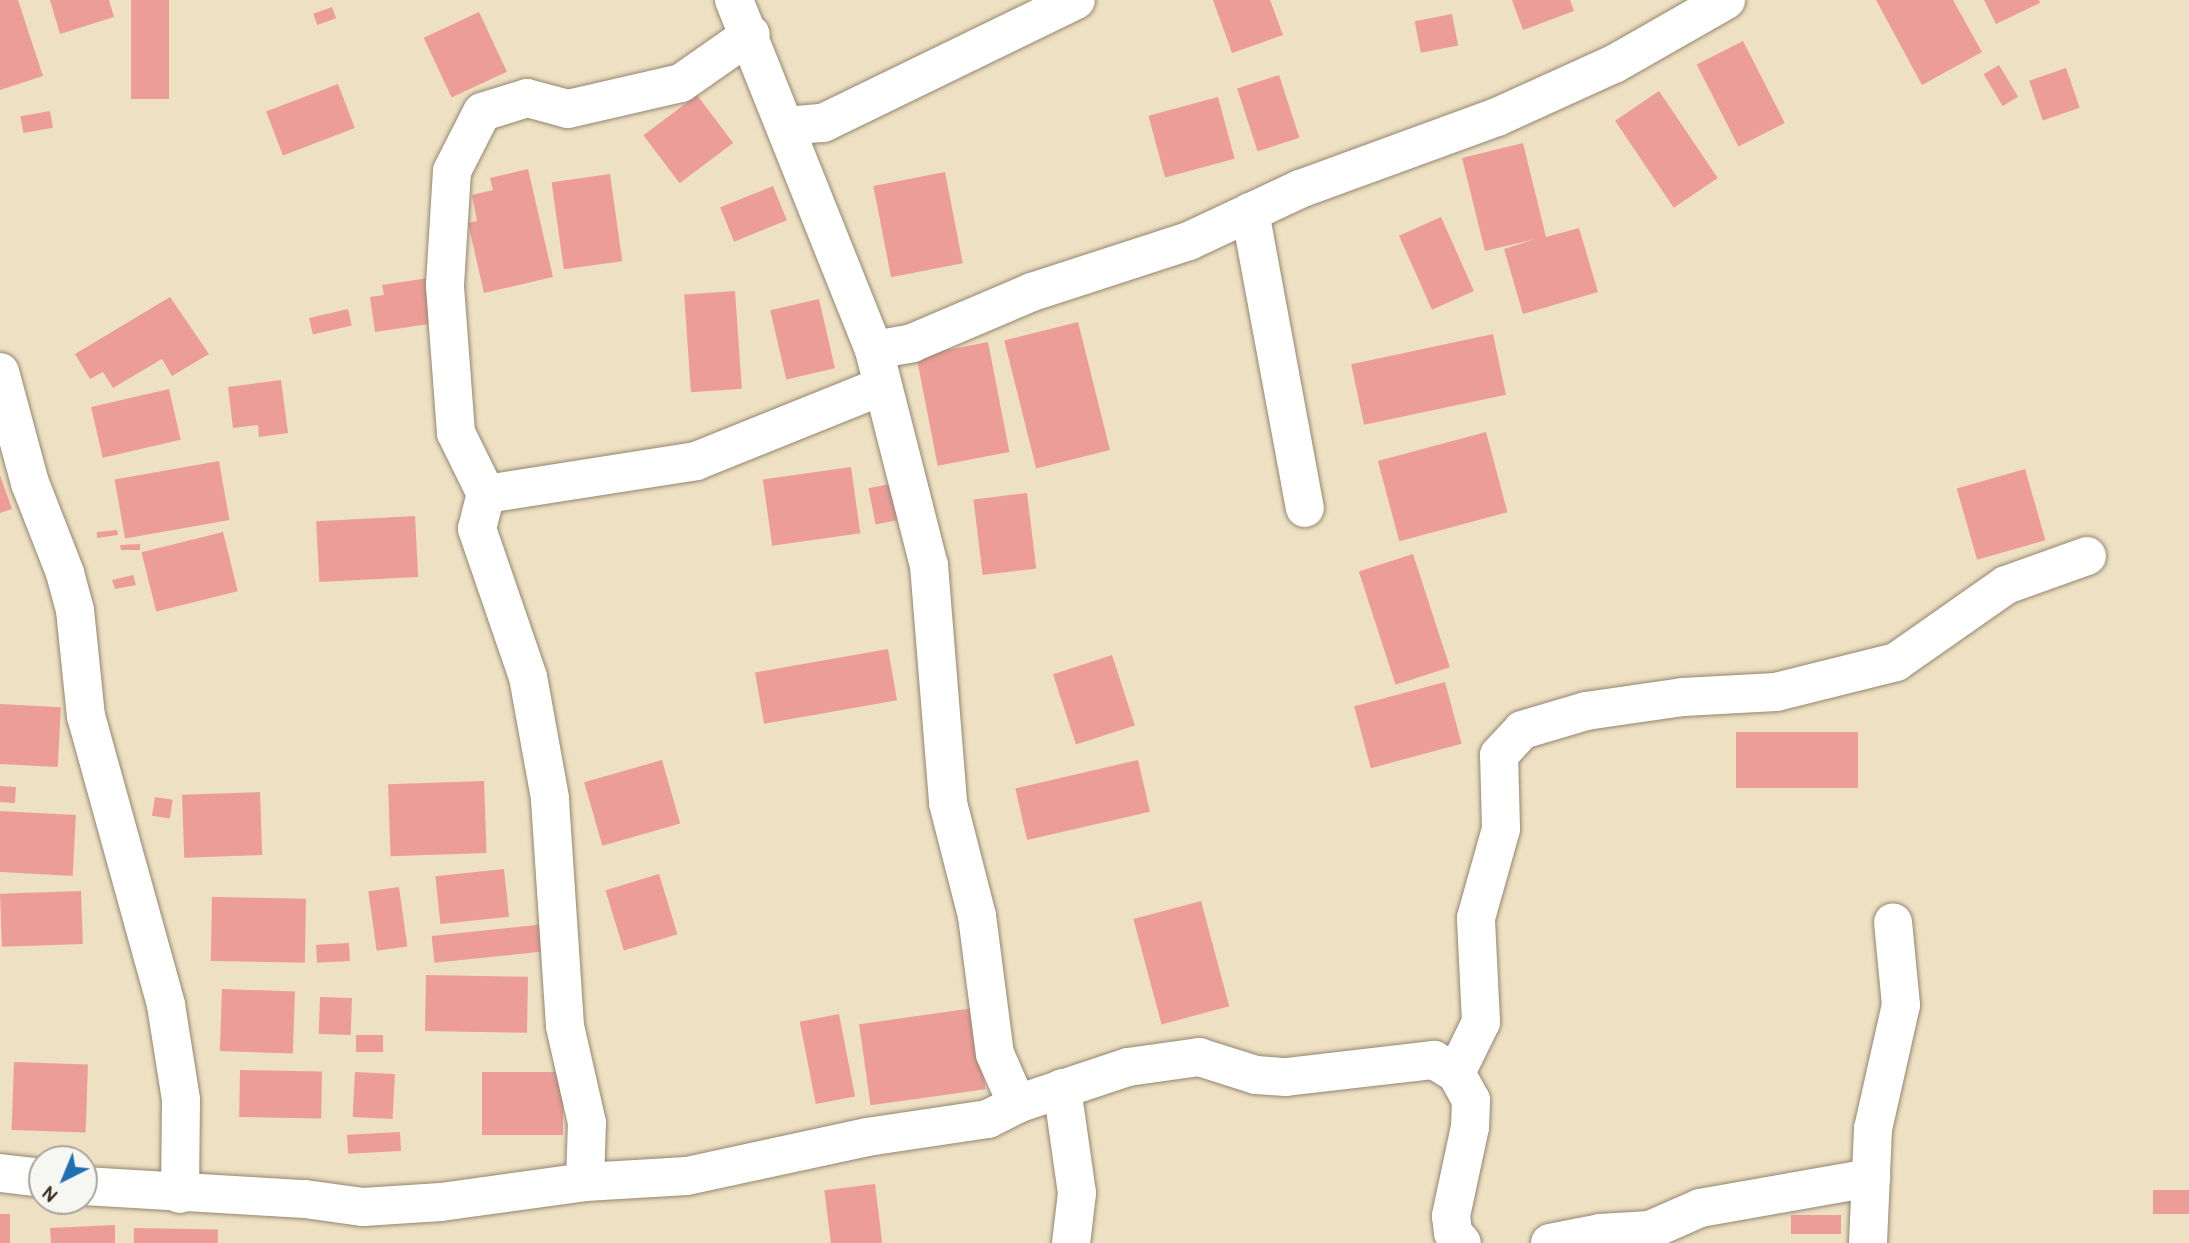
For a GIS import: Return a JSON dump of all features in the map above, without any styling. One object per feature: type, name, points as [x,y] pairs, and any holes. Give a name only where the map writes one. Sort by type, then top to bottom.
[{"type":"street","points":[[734,0],[751,34],[879,368],[929,565],[948,803],[977,916],[995,1054],[1017,1104]]},
{"type":"street","points":[[786,126],[823,123],[1076,0]]},
{"type":"street","points":[[486,494],[696,461],[879,368],[912,343],[1032,292],[1189,241],[1250,212],[1497,117],[1614,64],[1726,0]]},
{"type":"street","points":[[585,1182],[587,1123],[565,1026],[550,798],[528,677],[477,529],[486,494],[456,433],[444,285],[452,171],[482,112],[527,98],[568,109],[681,83],[751,34]]},
{"type":"street","points":[[1250,212],[1305,508]]},
{"type":"street","points":[[0,372],[30,483],[65,573],[75,610],[88,727],[166,1005],[181,1100],[180,1194]]},
{"type":"street","points":[[1456,1073],[1481,1022],[1476,918],[1502,828],[1499,755],[1522,730],[1600,709],[1683,697],[1776,692],[1896,662],[2006,585],[2087,556]]},
{"type":"street","points":[[1868,1243],[1872,1129],[1901,1004],[1893,922]]},
{"type":"street","points":[[98,1187],[180,1194],[237,1194],[363,1207],[585,1182],[687,1176],[867,1137],[988,1119],[1017,1104],[1128,1066],[1199,1057],[1256,1075],[1286,1077],[1434,1060],[1456,1073],[1471,1100],[1470,1127],[1451,1216],[1453,1233],[1462,1243]]},
{"type":"street","points":[[1062,1088],[1076,1193],[1071,1243]]},
{"type":"street","points":[[0,1172],[28,1176]]},
{"type":"street","points":[[1550,1243],[1600,1233],[1650,1230],[1700,1208],[1871,1178]]},
{"type":"building","points":[[0,0],[18,0],[43,76],[0,90]]},
{"type":"building","points":[[50,0],[109,0],[114,17],[60,34]]},
{"type":"building","points":[[131,0],[169,0],[169,99],[131,99]]},
{"type":"building","points":[[1213,0],[1270,0],[1283,35],[1232,53]]},
{"type":"building","points":[[1512,0],[1570,0],[1574,11],[1523,30]]},
{"type":"building","points":[[1876,0],[1953,0],[1982,52],[1922,85]]},
{"type":"building","points":[[1984,0],[2039,0],[2040,3],[1996,24]]},
{"type":"building","points":[[332,7],[336,18],[317,25],[313,14]]},
{"type":"building","points":[[479,12],[507,72],[452,98],[424,38]]},
{"type":"building","points":[[1452,14],[1458,45],[1421,53],[1415,21]]},
{"type":"building","points":[[1743,41],[1785,123],[1738,147],[1697,65]]},
{"type":"building","points":[[1999,65],[2018,97],[2003,106],[1984,74]]},
{"type":"building","points":[[2066,68],[2080,108],[2043,120],[2029,81]]},
{"type":"building","points":[[1279,75],[1299,138],[1258,151],[1237,89]]},
{"type":"building","points":[[338,84],[355,128],[283,155],[266,112]]},
{"type":"building","points":[[1659,91],[1718,178],[1674,208],[1615,121]]},
{"type":"building","points":[[697,95],[733,143],[680,183],[643,135]]},
{"type":"building","points":[[1218,97],[1235,159],[1165,177],[1148,116]]},
{"type":"building","points":[[50,111],[53,128],[23,133],[20,116]]},
{"type":"building","points":[[1523,143],[1546,237],[1579,228],[1598,292],[1523,314],[1504,249],[1535,239],[1485,251],[1462,158]]},
{"type":"building","points":[[528,169],[553,277],[484,293],[468,223],[477,221],[472,195],[493,190],[490,178]]},
{"type":"building","points":[[945,172],[963,263],[891,277],[873,186]]},
{"type":"building","points":[[610,174],[622,261],[564,269],[552,182]]},
{"type":"building","points":[[773,186],[787,220],[734,242],[720,207]]},
{"type":"building","points":[[1441,217],[1474,291],[1432,310],[1399,236]]},
{"type":"building","points":[[435,277],[443,322],[375,332],[370,297],[384,295],[382,285]]},
{"type":"building","points":[[735,291],[742,389],[691,392],[684,295]]},
{"type":"building","points":[[170,297],[209,354],[172,376],[162,359],[113,388],[103,372],[90,379],[75,354]]},
{"type":"building","points":[[819,299],[835,368],[786,379],[770,310]]},
{"type":"building","points":[[348,309],[352,326],[313,335],[309,318]]},
{"type":"building","points":[[1078,322],[1110,450],[1036,468],[1004,340]]},
{"type":"building","points":[[1493,334],[1506,395],[1364,425],[1351,364]]},
{"type":"building","points":[[988,342],[1009,452],[938,466],[916,356]]},
{"type":"building","points":[[281,380],[288,433],[259,437],[258,425],[233,428],[228,387]]},
{"type":"building","points":[[169,389],[181,440],[103,458],[91,407]]},
{"type":"building","points":[[1486,432],[1507,512],[1399,541],[1378,461]]},
{"type":"building","points":[[219,461],[229,520],[125,538],[115,479]]},
{"type":"building","points":[[851,467],[860,533],[772,546],[763,479]]},
{"type":"building","points":[[2025,469],[2045,540],[1977,560],[1957,489]]},
{"type":"building","points":[[0,475],[12,509],[0,513]]},
{"type":"building","points":[[895,483],[902,519],[876,524],[868,488]]},
{"type":"building","points":[[1027,493],[1036,568],[983,575],[973,500]]},
{"type":"building","points":[[415,516],[418,577],[319,582],[316,521]]},
{"type":"building","points":[[117,530],[118,535],[97,538],[97,532]]},
{"type":"building","points":[[223,532],[238,591],[156,612],[141,552]]},
{"type":"building","points":[[140,544],[140,550],[121,550],[120,545]]},
{"type":"building","points":[[1413,554],[1450,667],[1396,685],[1359,572]]},
{"type":"building","points":[[133,575],[136,585],[115,589],[112,580]]},
{"type":"building","points":[[888,649],[897,700],[764,724],[755,672]]},
{"type":"building","points":[[1112,655],[1135,725],[1076,745],[1053,674]]},
{"type":"building","points":[[1445,682],[1462,744],[1371,768],[1354,706]]},
{"type":"building","points":[[0,704],[61,707],[58,767],[0,764]]},
{"type":"building","points":[[1736,732],[1858,732],[1858,788],[1736,788]]},
{"type":"building","points":[[662,760],[680,823],[602,846],[584,782]]},
{"type":"building","points":[[1138,760],[1150,812],[1027,840],[1015,788]]},
{"type":"building","points":[[484,781],[487,853],[391,856],[388,784]]},
{"type":"building","points":[[0,786],[16,787],[15,803],[0,802]]},
{"type":"building","points":[[260,792],[262,855],[184,858],[182,795]]},
{"type":"building","points":[[155,797],[173,800],[170,819],[152,816]]},
{"type":"building","points":[[0,811],[76,815],[73,876],[0,872]]},
{"type":"building","points":[[504,869],[509,917],[440,924],[435,876]]},
{"type":"building","points":[[659,874],[677,934],[624,951],[605,890]]},
{"type":"building","points":[[399,887],[407,946],[377,951],[368,891]]},
{"type":"building","points":[[81,891],[83,944],[2,947],[0,894]]},
{"type":"building","points":[[212,897],[306,899],[305,963],[211,961]]},
{"type":"building","points":[[1201,901],[1229,1006],[1162,1024],[1133,919]]},
{"type":"building","points":[[546,924],[549,951],[434,963],[432,936]]},
{"type":"building","points":[[349,943],[350,961],[317,963],[316,945]]},
{"type":"building","points":[[426,975],[528,977],[527,1033],[425,1031]]},
{"type":"building","points":[[222,989],[295,992],[293,1054],[220,1051]]},
{"type":"building","points":[[320,997],[352,998],[351,1035],[319,1034]]},
{"type":"building","points":[[974,1008],[985,1089],[871,1105],[859,1024]]},
{"type":"building","points":[[839,1014],[855,1096],[816,1104],[800,1022]]},
{"type":"building","points":[[356,1035],[383,1035],[383,1052],[356,1052]]},
{"type":"building","points":[[14,1062],[88,1065],[86,1133],[12,1130]]},
{"type":"building","points":[[240,1070],[322,1071],[321,1118],[239,1117]]},
{"type":"building","points":[[355,1072],[395,1074],[393,1119],[353,1117]]},
{"type":"building","points":[[482,1072],[563,1072],[563,1135],[482,1135]]},
{"type":"building","points":[[400,1132],[401,1151],[348,1154],[347,1135]]},
{"type":"building","points":[[875,1184],[882,1243],[831,1243],[824,1190]]},
{"type":"building","points":[[2153,1190],[2189,1190],[2189,1214],[2153,1214]]},
{"type":"building","points":[[0,1214],[10,1214],[10,1243],[0,1243]]},
{"type":"building","points":[[1791,1215],[1841,1215],[1841,1234],[1791,1234]]},
{"type":"building","points":[[115,1225],[115,1243],[51,1243],[50,1228]]},
{"type":"building","points":[[134,1228],[218,1229],[218,1243],[134,1243]]}]
